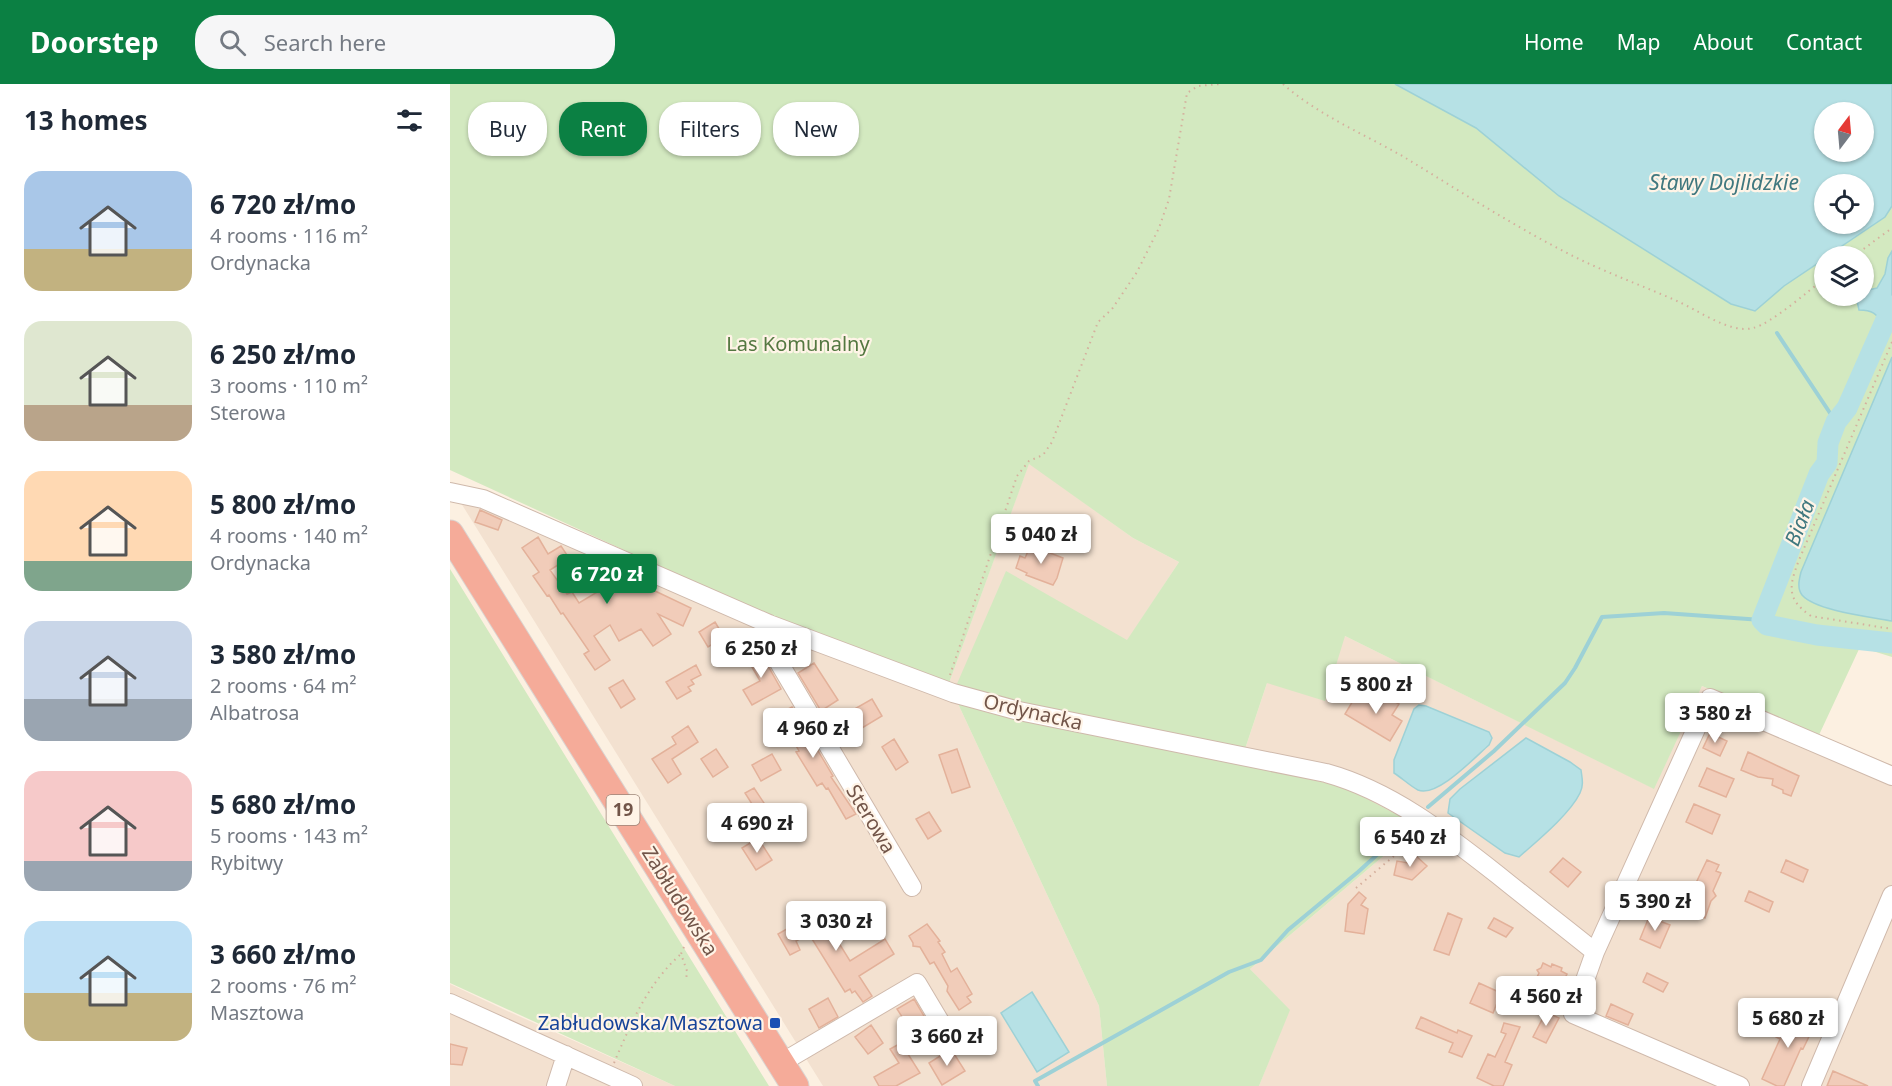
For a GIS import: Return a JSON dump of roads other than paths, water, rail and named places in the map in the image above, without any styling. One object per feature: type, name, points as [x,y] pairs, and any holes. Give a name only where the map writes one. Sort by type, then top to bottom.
[{"type":"highway","name":"Zabłudowska","points":[[450,534],[795,1086]]},
{"type":"street","name":"Ordynacka","points":[[450,492],[483,499],[769,624],[945,690],[1020,711],[1334,775],[1371,789],[1458,844],[1595,952]]},
{"type":"street","name":"Sterowa","points":[[769,624],[768,644],[912,887]]},
{"type":"street","points":[[1730,1084],[1573,1014],[1595,952],[1710,698],[1892,776]]},
{"type":"street","points":[[1811,1086],[1892,895]]},
{"type":"street","points":[[782,1063],[917,983],[942,1025]]},
{"type":"street","points":[[450,1003],[633,1086]]},
{"type":"street","points":[[556,1086],[566,1055]]},
{"type":"water","name":"Stawy Dojlidzkie","points":[[1395,84],[1892,84],[1892,206],[1885,217],[1874,224],[1874,174],[1814,174],[1814,234],[1860,234],[1842,246],[1814,246],[1814,266],[1784,286],[1755,311],[1731,304],[1559,196],[1476,128]]},
{"type":"water","points":[[1892,251],[1892,313],[1889,321],[1884,324],[1874,313],[1859,310],[1858,306],[1874,306],[1874,289],[1877,288],[1885,274]]},
{"type":"water","points":[[1892,357],[1892,621],[1819,605],[1802,595],[1799,584],[1801,572]]},
{"type":"water","points":[[1419,705],[1489,732],[1492,738],[1489,745],[1455,775],[1426,791],[1418,790],[1394,773],[1394,760],[1414,709]]},
{"type":"water","points":[[1526,738],[1581,770],[1582,784],[1580,793],[1569,810],[1519,857],[1505,853],[1448,813],[1450,799],[1460,789]]},
{"type":"water","points":[[1032,992],[1069,1052],[1037,1072],[1001,1013]]},
{"type":"waterway","name":"Biała","points":[[1892,306],[1847,408],[1836,422],[1828,443],[1827,463],[1819,474],[1762,620],[1767,625],[1817,635],[1892,643]]},
{"type":"waterway","points":[[1777,333],[1836,422]]},
{"type":"waterway","points":[[1428,807],[1494,751],[1565,683],[1602,617],[1664,613],[1762,620]]},
{"type":"waterway","points":[[1038,1086],[1035,1081],[1229,972],[1261,960],[1288,930],[1410,825]]},
{"type":"place","name":"Zabłudowska/Masztowa","points":[[775,1023]]},
{"type":"park label","name":"Las Komunalny","points":[[798,344]]}]
